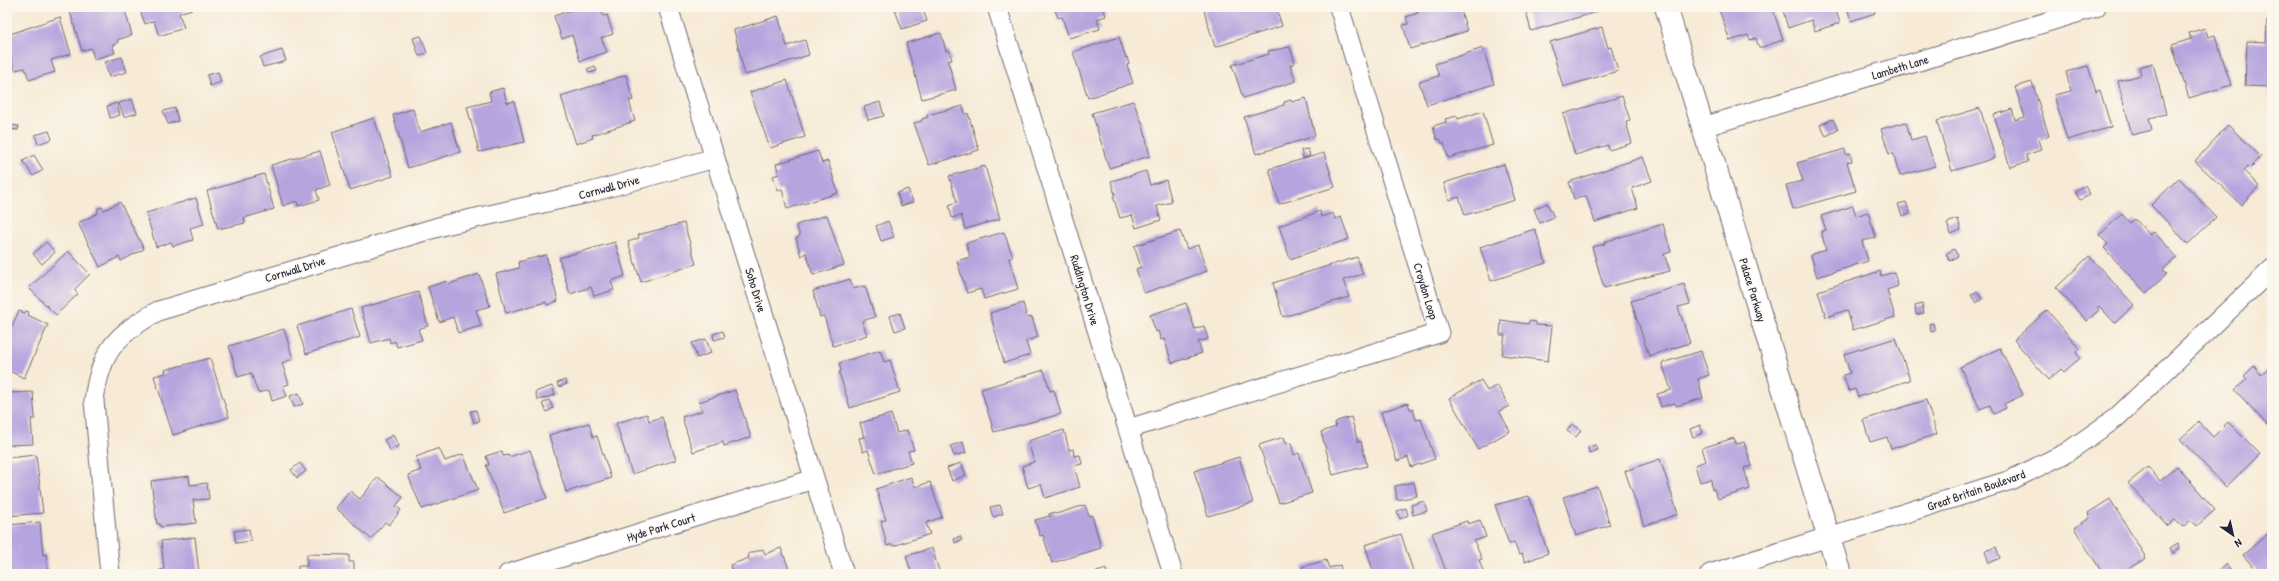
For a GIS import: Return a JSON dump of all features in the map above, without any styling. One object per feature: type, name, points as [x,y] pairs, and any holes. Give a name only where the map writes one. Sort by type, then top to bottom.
[{"type":"street","name":"Soho Drive","points":[[668,7],[844,574]]},
{"type":"street","name":"Ruddington Drive","points":[[997,7],[1173,574]]},
{"type":"street","name":"Croydon Loop","points":[[1128,429],[1439,333],[1339,7]]},
{"type":"street","name":"Palace Parkway","points":[[1666,7],[1840,574]]},
{"type":"street","name":"Lambeth Lane","points":[[1703,127],[2096,7]]},
{"type":"street","name":"Cornwall Drive","points":[[110,574],[94,401],[96,380],[105,358],[115,342],[133,325],[158,311],[393,239],[445,225],[588,193],[715,158]]},
{"type":"street","name":"Great Britain Boulevard","points":[[1710,574],[2011,480],[2066,453],[2116,418],[2272,269]]},
{"type":"street","name":"Hyde Park Court","points":[[508,574],[814,479]]},
{"type":"building","points":[[86,7],[124,7],[132,35],[117,40],[118,43],[112,45],[115,53],[94,59],[91,48],[82,51],[70,12]]},
{"type":"building","points":[[139,7],[195,8],[179,13],[184,28],[159,36],[154,21],[145,24]]},
{"type":"building","points":[[580,7],[600,7],[603,16],[607,15],[613,34],[601,38],[607,52],[580,61],[572,35],[562,39],[554,16]]},
{"type":"building","points":[[894,7],[922,7],[927,21],[902,29]]},
{"type":"building","points":[[1054,7],[1103,7],[1106,16],[1097,19],[1100,29],[1069,38],[1062,17],[1058,18]]},
{"type":"building","points":[[1216,7],[1253,7],[1254,10],[1263,7],[1276,7],[1282,26],[1215,47],[1204,11]]},
{"type":"building","points":[[1421,7],[1460,7],[1467,31],[1410,49],[1403,25],[1408,24],[1406,17],[1418,13],[1417,9]]},
{"type":"building","points":[[1525,7],[1595,7],[1597,12],[1531,31]]},
{"type":"building","points":[[1718,7],[1772,7],[1783,40],[1759,48],[1756,38],[1750,40],[1748,35],[1730,41]]},
{"type":"building","points":[[1782,7],[1835,7],[1840,23],[1815,31],[1811,20],[1788,28]]},
{"type":"building","points":[[1847,7],[1873,7],[1875,13],[1851,21]]},
{"type":"building","points":[[778,16],[787,46],[805,40],[809,55],[745,75],[734,30]]},
{"type":"building","points":[[60,17],[71,54],[51,60],[55,72],[29,80],[25,68],[15,70],[7,44],[7,35]]},
{"type":"building","points":[[2267,21],[2272,21],[2272,98],[2269,98],[2269,87],[2245,86],[2247,41],[2266,42]]},
{"type":"building","points":[[1602,27],[1608,48],[1611,47],[1618,71],[1563,87],[1550,42]]},
{"type":"building","points":[[2205,28],[2208,37],[2215,35],[2231,85],[2189,98],[2172,45],[2191,39],[2189,33]]},
{"type":"building","points":[[941,33],[946,51],[949,50],[952,60],[948,61],[956,90],[922,99],[906,43]]},
{"type":"building","points":[[421,36],[427,53],[419,56],[413,38]]},
{"type":"building","points":[[1119,37],[1126,58],[1127,57],[1129,64],[1127,65],[1133,83],[1088,98],[1073,52]]},
{"type":"building","points":[[1290,47],[1295,63],[1290,65],[1296,81],[1243,98],[1232,65],[1269,54],[1268,51]]},
{"type":"building","points":[[1483,48],[1494,84],[1427,105],[1419,82],[1439,76],[1435,64]]},
{"type":"building","points":[[282,50],[286,61],[263,67],[260,57]]},
{"type":"building","points":[[122,57],[127,72],[109,77],[105,62]]},
{"type":"building","points":[[2153,63],[2166,114],[2149,118],[2152,130],[2132,135],[2118,81],[2141,75],[2139,67]]},
{"type":"building","points":[[595,66],[597,71],[589,73],[587,69]]},
{"type":"building","points":[[2088,66],[2096,92],[2100,90],[2111,127],[2067,140],[2054,95],[2071,91],[2066,72]]},
{"type":"building","points":[[218,72],[221,82],[210,86],[207,75]]},
{"type":"building","points":[[626,75],[633,100],[629,101],[635,121],[592,135],[593,138],[576,144],[561,96]]},
{"type":"building","points":[[787,80],[805,137],[770,148],[750,92]]},
{"type":"building","points":[[2032,82],[2049,136],[2038,139],[2041,150],[2026,155],[2028,162],[2010,167],[1994,115],[2012,109],[2015,120],[2025,117],[2015,87]]},
{"type":"building","points":[[503,88],[507,103],[514,101],[524,142],[479,152],[467,107],[491,101],[489,92]]},
{"type":"building","points":[[1622,96],[1630,120],[1626,122],[1632,143],[1609,150],[1608,145],[1575,155],[1563,114]]},
{"type":"building","points":[[1306,98],[1315,136],[1256,154],[1244,117],[1284,105],[1284,102],[1291,100],[1292,102]]},
{"type":"building","points":[[132,99],[137,113],[124,117],[119,103]]},
{"type":"building","points":[[1133,101],[1143,125],[1150,156],[1109,168],[1092,113]]},
{"type":"building","points":[[880,102],[884,116],[868,120],[864,107]]},
{"type":"building","points":[[117,103],[120,115],[110,118],[107,106]]},
{"type":"building","points":[[963,106],[965,114],[968,113],[979,150],[929,165],[914,123],[922,121],[922,119],[928,117],[927,115]]},
{"type":"building","points":[[175,108],[178,121],[168,124],[163,111]]},
{"type":"building","points":[[1980,108],[1995,158],[1952,171],[1937,121]]},
{"type":"building","points":[[413,109],[420,132],[451,122],[460,152],[408,168],[393,115]]},
{"type":"building","points":[[1483,111],[1493,145],[1448,158],[1444,143],[1442,144],[1440,139],[1437,140],[1433,126],[1446,122],[1445,119],[1457,116],[1458,119]]},
{"type":"building","points":[[374,118],[393,176],[350,190],[332,132]]},
{"type":"building","points":[[1833,119],[1838,130],[1826,136],[1820,125]]},
{"type":"building","points":[[1906,122],[1911,140],[1925,136],[1935,166],[1900,176],[1893,153],[1889,154],[1881,129]]},
{"type":"building","points":[[10,125],[19,126],[18,130],[9,129]]},
{"type":"building","points":[[2228,125],[2261,157],[2250,168],[2248,166],[2244,171],[2259,186],[2241,205],[2195,161]]},
{"type":"building","points":[[49,131],[52,139],[38,144],[35,135]]},
{"type":"building","points":[[1308,149],[1310,156],[1303,158],[1301,150]]},
{"type":"building","points":[[1845,149],[1846,155],[1850,153],[1852,161],[1847,162],[1856,191],[1793,209],[1786,185],[1803,181],[1797,163]]},
{"type":"building","points":[[320,151],[330,185],[316,190],[319,200],[298,206],[297,201],[283,206],[271,165]]},
{"type":"building","points":[[818,151],[822,163],[828,161],[838,193],[787,209],[782,189],[778,190],[773,176],[779,174],[776,164]]},
{"type":"building","points":[[1324,153],[1335,187],[1279,204],[1269,169]]},
{"type":"building","points":[[34,155],[43,170],[33,176],[23,161]]},
{"type":"building","points":[[1643,157],[1652,181],[1632,188],[1638,208],[1595,222],[1586,196],[1574,199],[1569,182]]},
{"type":"building","points":[[1504,164],[1515,200],[1465,215],[1459,197],[1449,200],[1444,183]]},
{"type":"building","points":[[985,166],[1000,219],[965,229],[961,215],[952,218],[949,205],[957,202],[949,176]]},
{"type":"building","points":[[1146,171],[1150,185],[1166,180],[1172,202],[1157,206],[1161,220],[1136,228],[1132,215],[1120,218],[1113,196],[1115,195],[1111,181]]},
{"type":"building","points":[[264,174],[274,209],[244,218],[245,223],[218,229],[207,191]]},
{"type":"building","points":[[2179,178],[2216,217],[2188,244],[2151,205]]},
{"type":"building","points":[[2085,186],[2090,195],[2080,200],[2075,192]]},
{"type":"building","points":[[908,189],[913,202],[901,206],[897,193]]},
{"type":"building","points":[[196,198],[204,224],[190,228],[193,240],[173,246],[171,242],[156,247],[146,213]]},
{"type":"building","points":[[120,202],[144,249],[121,261],[119,257],[100,267],[78,223],[98,213],[97,209],[102,207],[104,210]]},
{"type":"building","points":[[1906,202],[1910,213],[1902,216],[1898,204]]},
{"type":"building","points":[[1547,203],[1554,217],[1540,223],[1534,209]]},
{"type":"building","points":[[1853,206],[1856,216],[1868,212],[1876,238],[1862,241],[1868,261],[1817,277],[1811,255],[1826,250],[1821,231],[1826,230],[1821,216]]},
{"type":"building","points":[[1320,211],[1321,217],[1333,213],[1335,219],[1341,217],[1349,239],[1290,259],[1279,226]]},
{"type":"building","points":[[2122,214],[2130,223],[2135,219],[2150,235],[2154,232],[2177,257],[2163,270],[2167,274],[2146,293],[2104,248],[2108,244],[2099,235]]},
{"type":"building","points":[[827,215],[844,265],[813,275],[806,253],[801,256],[796,238],[800,236],[796,225]]},
{"type":"building","points":[[1958,219],[1961,230],[1951,234],[1947,223]]},
{"type":"building","points":[[888,221],[894,237],[881,241],[876,226]]},
{"type":"building","points":[[684,223],[696,264],[641,282],[628,242],[639,238],[638,235]]},
{"type":"building","points":[[1663,224],[1671,252],[1664,254],[1670,271],[1604,288],[1592,247]]},
{"type":"building","points":[[1535,229],[1546,263],[1491,281],[1480,247]]},
{"type":"building","points":[[1180,231],[1187,249],[1198,245],[1207,271],[1144,293],[1136,269],[1141,267],[1134,246]]},
{"type":"building","points":[[1004,232],[1013,257],[1009,258],[1018,289],[984,299],[981,289],[967,293],[957,261],[970,257],[966,243]]},
{"type":"building","points":[[46,242],[55,252],[42,264],[33,254]]},
{"type":"building","points":[[615,242],[625,276],[611,281],[614,290],[594,296],[591,287],[570,294],[559,258]]},
{"type":"building","points":[[1954,249],[1958,256],[1950,261],[1946,254]]},
{"type":"building","points":[[68,251],[90,274],[74,290],[78,294],[56,315],[29,288]]},
{"type":"building","points":[[546,255],[558,301],[547,305],[546,302],[506,313],[496,274],[519,268],[518,262]]},
{"type":"building","points":[[2089,256],[2134,305],[2115,323],[2099,306],[2097,308],[2099,310],[2087,321],[2056,288]]},
{"type":"building","points":[[1357,257],[1363,274],[1343,280],[1349,297],[1283,317],[1273,283]]},
{"type":"building","points":[[1880,271],[1881,276],[1894,272],[1898,286],[1887,290],[1895,317],[1853,330],[1847,310],[1826,317],[1818,291]]},
{"type":"building","points":[[479,274],[490,306],[476,310],[481,326],[458,333],[453,317],[439,322],[428,287],[447,281],[449,284]]},
{"type":"building","points":[[850,279],[853,289],[865,286],[875,317],[862,321],[867,335],[833,346],[824,316],[820,317],[813,291]]},
{"type":"building","points":[[1684,284],[1690,304],[1678,307],[1690,343],[1649,356],[1631,301]]},
{"type":"building","points":[[1977,291],[1982,299],[1976,303],[1971,295]]},
{"type":"building","points":[[418,292],[428,326],[418,329],[422,340],[397,347],[395,341],[390,343],[389,338],[371,343],[361,308]]},
{"type":"building","points":[[1023,303],[1027,318],[1032,317],[1038,337],[1026,341],[1030,355],[1004,363],[990,313]]},
{"type":"building","points":[[1186,303],[1195,329],[1204,326],[1208,339],[1198,342],[1202,353],[1172,363],[1164,339],[1161,340],[1158,331],[1156,332],[1150,315]]},
{"type":"building","points":[[1922,304],[1924,313],[1916,315],[1915,306]]},
{"type":"building","points":[[351,309],[360,337],[306,354],[297,326]]},
{"type":"building","points":[[2047,310],[2080,349],[2076,353],[2080,358],[2064,372],[2061,369],[2049,380],[2014,340]]},
{"type":"building","points":[[19,311],[25,313],[26,311],[29,312],[28,315],[48,325],[24,378],[7,370],[7,336]]},
{"type":"building","points":[[900,313],[905,328],[895,331],[890,316]]},
{"type":"building","points":[[1501,320],[1528,324],[1529,321],[1536,322],[1536,325],[1552,326],[1548,361],[1502,355],[1505,335],[1500,335]]},
{"type":"building","points":[[1933,323],[1935,331],[1931,332],[1929,324]]},
{"type":"building","points":[[284,329],[293,359],[282,363],[289,384],[283,386],[287,396],[272,401],[269,390],[258,393],[251,373],[238,377],[229,346]]},
{"type":"building","points":[[723,331],[725,337],[714,340],[713,334]]},
{"type":"building","points":[[1896,338],[1910,380],[1858,397],[1855,389],[1849,391],[1843,375],[1850,373],[1844,354]]},
{"type":"building","points":[[706,339],[711,353],[697,358],[692,343]]},
{"type":"building","points":[[2000,348],[2023,395],[2004,404],[2006,408],[1994,414],[1990,405],[1980,409],[1960,367]]},
{"type":"building","points":[[880,350],[884,362],[890,360],[900,392],[850,408],[839,372],[841,371],[839,363]]},
{"type":"building","points":[[1701,351],[1709,375],[1698,379],[1703,398],[1676,406],[1675,403],[1661,407],[1657,394],[1671,390],[1662,363]]},
{"type":"building","points":[[210,358],[229,417],[173,435],[154,376],[166,373],[165,370]]},
{"type":"building","points":[[2254,366],[2261,375],[2270,366],[2272,368],[2272,425],[2269,427],[2235,390],[2247,379],[2244,376]]},
{"type":"building","points":[[1044,370],[1050,391],[1054,390],[1061,414],[994,432],[981,389]]},
{"type":"building","points":[[565,380],[567,384],[559,387],[557,383]]},
{"type":"building","points":[[1481,380],[1487,391],[1497,385],[1509,406],[1499,411],[1510,431],[1478,449],[1449,398]]},
{"type":"building","points":[[552,386],[555,395],[538,400],[535,392]]},
{"type":"building","points":[[735,390],[751,437],[724,446],[723,442],[693,452],[682,417],[702,411],[699,402]]},
{"type":"building","points":[[33,392],[35,419],[31,419],[33,444],[7,445],[7,393]]},
{"type":"building","points":[[299,393],[303,404],[294,407],[290,396]]},
{"type":"building","points":[[549,400],[553,408],[547,412],[542,404]]},
{"type":"building","points":[[1926,400],[1937,434],[1891,449],[1887,437],[1870,442],[1863,420]]},
{"type":"building","points":[[1408,403],[1410,409],[1413,409],[1416,420],[1421,419],[1435,459],[1411,467],[1408,457],[1397,461],[1381,412]]},
{"type":"building","points":[[476,410],[479,421],[474,423],[470,411]]},
{"type":"building","points":[[647,414],[649,421],[662,417],[676,460],[632,474],[616,423]]},
{"type":"building","points":[[891,414],[897,433],[907,430],[914,450],[908,451],[912,463],[876,474],[868,450],[863,452],[859,438],[864,437],[860,423]]},
{"type":"building","points":[[1351,417],[1358,442],[1361,441],[1367,466],[1333,475],[1321,432],[1336,427],[1335,423],[1337,421]]},
{"type":"building","points":[[2199,422],[2213,437],[2228,422],[2260,454],[2226,487],[2180,439]]},
{"type":"building","points":[[589,423],[593,437],[597,436],[611,478],[566,492],[549,435]]},
{"type":"building","points":[[1572,424],[1581,430],[1576,437],[1567,431]]},
{"type":"building","points":[[1700,425],[1703,433],[1693,437],[1690,429]]},
{"type":"building","points":[[1064,430],[1069,450],[1073,449],[1074,456],[1080,455],[1082,464],[1074,466],[1080,487],[1045,498],[1041,484],[1028,488],[1022,466],[1034,462],[1028,441]]},
{"type":"building","points":[[393,435],[399,446],[390,450],[384,440]]},
{"type":"building","points":[[1284,437],[1286,444],[1291,443],[1294,455],[1299,453],[1312,493],[1279,503],[1259,445]]},
{"type":"building","points":[[1734,438],[1736,444],[1744,442],[1752,466],[1744,468],[1750,489],[1718,499],[1714,489],[1712,490],[1711,479],[1700,482],[1695,465],[1706,461],[1702,448]]},
{"type":"building","points":[[963,442],[966,453],[954,456],[950,446]]},
{"type":"building","points":[[1596,445],[1598,450],[1589,453],[1588,447]]},
{"type":"building","points":[[439,448],[445,461],[463,454],[478,490],[422,509],[408,475],[421,470],[416,457]]},
{"type":"building","points":[[530,450],[547,498],[504,513],[486,465],[489,465],[486,456],[502,451],[503,456],[508,455],[509,457]]},
{"type":"building","points":[[36,455],[43,513],[7,516],[7,458]]},
{"type":"building","points":[[1239,457],[1253,503],[1208,516],[1194,471]]},
{"type":"building","points":[[1660,459],[1678,514],[1644,526],[1625,471]]},
{"type":"building","points":[[300,463],[306,471],[297,478],[291,470]]},
{"type":"building","points":[[961,463],[966,475],[952,481],[947,468]]},
{"type":"building","points":[[2177,466],[2215,510],[2197,526],[2191,520],[2183,527],[2175,520],[2168,526],[2128,483],[2148,467],[2160,481]]},
{"type":"building","points":[[189,476],[190,485],[207,483],[209,499],[193,500],[196,523],[160,527],[160,524],[157,524],[151,481]]},
{"type":"building","points":[[378,477],[403,497],[396,506],[401,510],[389,525],[385,522],[371,539],[336,508],[350,491],[360,499]]},
{"type":"building","points":[[911,477],[915,487],[930,482],[942,517],[926,523],[930,534],[893,546],[892,544],[887,546],[881,521],[886,520],[876,489]]},
{"type":"building","points":[[1414,482],[1417,496],[1397,500],[1395,486]]},
{"type":"building","points":[[1597,486],[1610,525],[1576,536],[1563,497]]},
{"type":"building","points":[[1529,496],[1548,553],[1525,562],[1522,554],[1519,555],[1514,542],[1509,544],[1495,505]]},
{"type":"building","points":[[2110,499],[2146,558],[2120,574],[2103,574],[2074,528],[2090,518],[2088,513]]},
{"type":"building","points":[[1424,501],[1427,511],[1413,515],[1411,505]]},
{"type":"building","points":[[1000,505],[1003,514],[993,517],[990,507]]},
{"type":"building","points":[[1085,505],[1089,516],[1092,515],[1101,548],[1052,563],[1043,535],[1040,536],[1035,520],[1050,516],[1049,514],[1055,512],[1056,514]]},
{"type":"building","points":[[1406,508],[1408,515],[1400,519],[1397,511]]},
{"type":"building","points":[[1480,520],[1486,537],[1474,541],[1482,559],[1479,560],[1484,574],[1447,574],[1432,533],[1467,521],[1468,524]]},
{"type":"building","points":[[40,522],[43,555],[46,554],[48,574],[10,574],[7,525]]},
{"type":"building","points":[[249,529],[251,541],[236,543],[234,531]]},
{"type":"building","points":[[2272,530],[2272,574],[2259,574],[2243,555]]},
{"type":"building","points":[[1401,534],[1414,574],[1374,574],[1365,545]]},
{"type":"building","points":[[960,536],[962,540],[955,543],[954,539]]},
{"type":"building","points":[[195,537],[199,574],[160,574],[160,570],[164,569],[161,541]]},
{"type":"building","points":[[2178,543],[2180,548],[2173,553],[2170,548]]},
{"type":"building","points":[[1996,547],[2000,558],[1989,563],[1985,551]]},
{"type":"building","points":[[781,548],[791,574],[733,574],[730,565],[749,558],[748,554],[763,549],[765,554]]},
{"type":"building","points":[[932,548],[940,574],[903,574],[911,571],[906,556]]},
{"type":"building","points":[[307,554],[349,555],[349,562],[354,562],[354,574],[298,574],[298,566],[307,566]]},
{"type":"building","points":[[1326,560],[1329,568],[1340,565],[1342,574],[1305,574],[1302,567]]},
{"type":"building","points":[[2226,564],[2234,574],[2215,574]]},
{"type":"building","points":[[1106,569],[1107,574],[1091,574]]},
{"type":"building","points":[[1966,569],[1968,574],[1951,574]]}]
